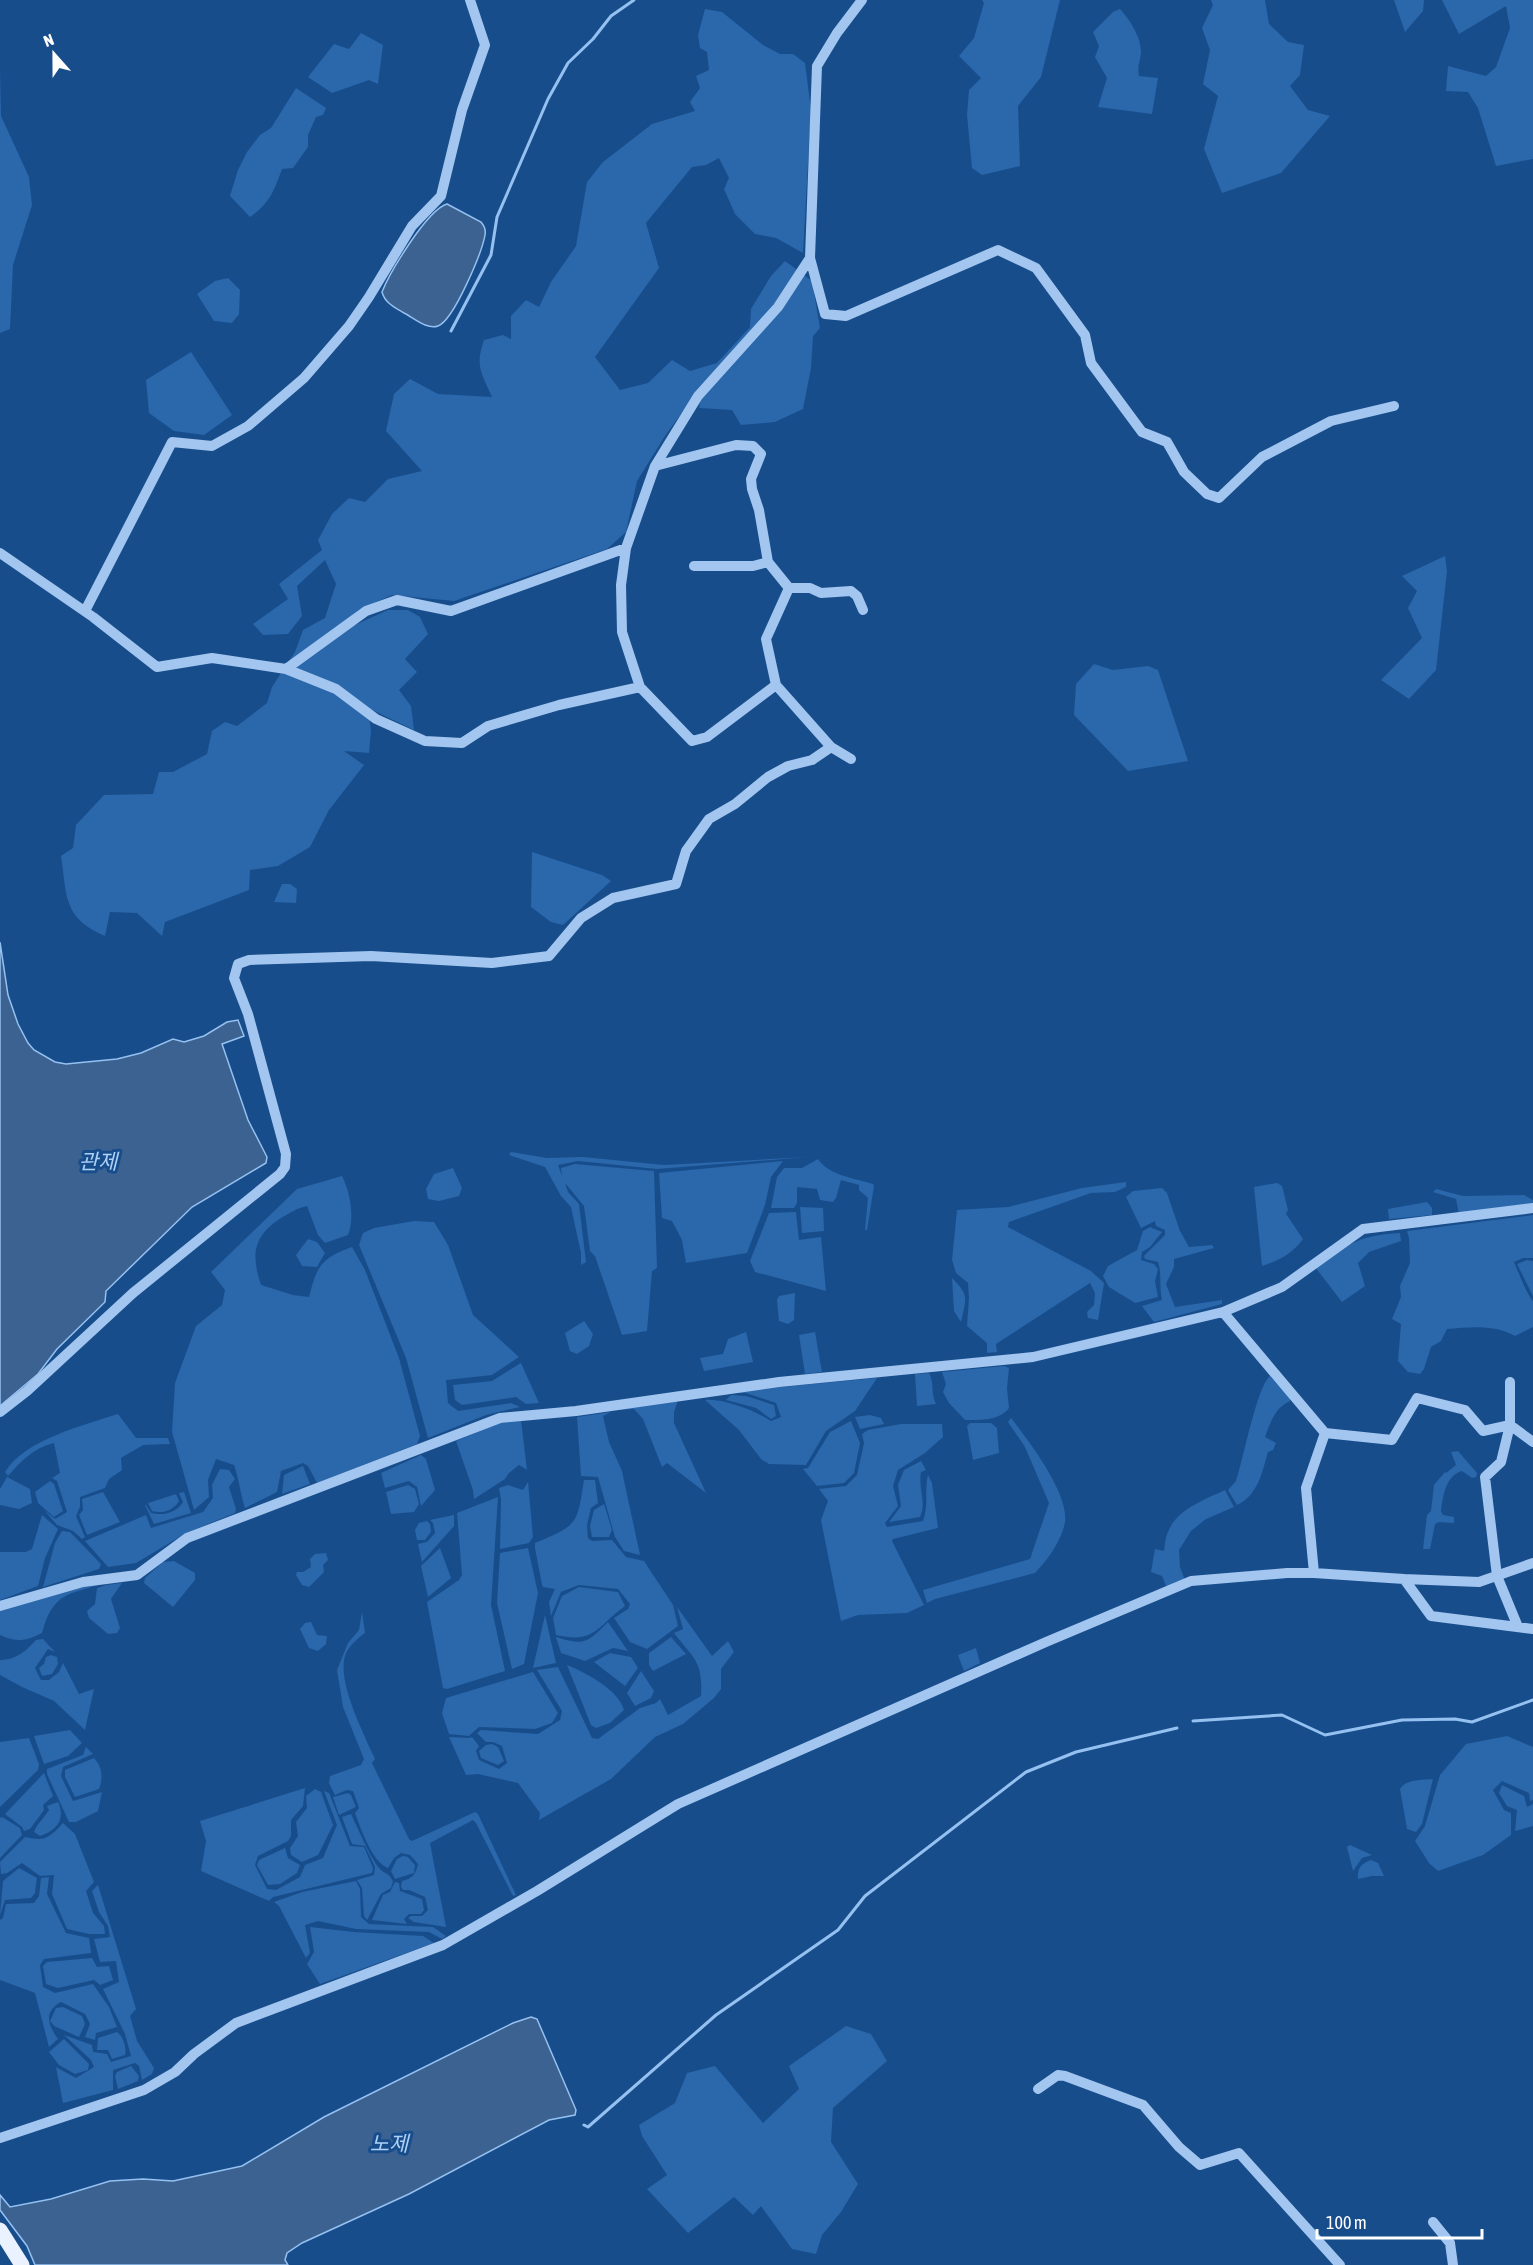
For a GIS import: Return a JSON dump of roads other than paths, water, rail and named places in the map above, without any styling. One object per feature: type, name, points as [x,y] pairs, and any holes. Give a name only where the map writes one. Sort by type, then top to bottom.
[{"type":"main road","points":[[0,2230],[22,2265]]},
{"type":"street","points":[[85,611],[172,442],[212,446],[248,426],[304,378],[356,316],[412,226],[441,196],[462,110],[485,45],[470,0]]},
{"type":"street","points":[[862,0],[837,33],[817,66],[810,258],[825,314],[846,316],[998,250],[1036,268],[1085,335],[1091,363],[1142,432],[1167,442],[1184,472],[1207,494],[1219,498],[1262,457],[1331,421],[1394,406]]},
{"type":"street","points":[[776,685],[707,737],[692,741],[640,687],[622,632],[621,585],[626,548],[655,466],[698,396],[778,307],[810,258]]},
{"type":"street","points":[[655,466],[736,445],[753,446],[761,454],[751,479],[768,562],[789,588]]},
{"type":"street","points":[[286,669],[366,611],[397,600],[451,611],[626,548]]},
{"type":"street","points":[[0,553],[85,611],[157,667],[212,658],[286,669],[336,689],[376,719],[425,741],[462,743],[488,726],[559,705],[640,687]]},
{"type":"street","points":[[694,566],[753,566],[768,562]]},
{"type":"street","points":[[789,588],[810,588],[821,592],[851,591],[857,596],[863,610]]},
{"type":"street","points":[[789,588],[766,639],[776,685],[831,747],[851,759]]},
{"type":"street","points":[[0,1412],[27,1391],[133,1293],[280,1174],[285,1167],[286,1154],[248,1014],[234,978],[238,964],[249,960],[370,956],[492,963],[549,956],[581,918],[614,898],[676,884],[686,851],[709,819],[735,804],[768,777],[788,766],[812,760],[831,747]]},
{"type":"street","points":[[0,1606],[83,1582],[136,1575],[187,1538],[500,1418],[576,1411],[779,1382],[1032,1358],[1223,1312],[1282,1287],[1363,1229],[1533,1208]]},
{"type":"street","points":[[1223,1312],[1325,1433],[1392,1440],[1417,1398],[1465,1410],[1483,1431],[1510,1425],[1533,1442]]},
{"type":"street","points":[[1510,1382],[1510,1425],[1501,1462],[1485,1477],[1497,1576],[1518,1627]]},
{"type":"street","points":[[1314,1573],[1306,1488],[1325,1433]]},
{"type":"street","points":[[0,2138],[144,2090],[175,2072],[194,2054],[236,2023],[443,1945],[537,1891],[678,1804],[1046,1642],[1191,1581],[1314,1573],[1479,1582],[1533,1563]]},
{"type":"street","points":[[1404,1579],[1431,1616],[1533,1629]]},
{"type":"street","points":[[1038,2089],[1058,2075],[1143,2105],[1179,2147],[1200,2165],[1239,2153],[1340,2265]]},
{"type":"street","points":[[1433,2222],[1450,2243],[1453,2265]]},
{"type":"water","points":[[447,204],[481,222],[485,228],[485,235],[473,270],[452,312],[434,327],[421,323],[393,307],[382,292],[401,257],[420,229],[430,217]]},
{"type":"water","name":"관제","points":[[0,942],[8,995],[18,1024],[34,1050],[55,1062],[66,1064],[117,1059],[141,1053],[173,1039],[184,1042],[204,1036],[227,1022],[238,1020],[244,1036],[222,1044],[248,1120],[267,1157],[266,1163],[192,1207],[106,1291],[105,1302],[57,1349],[38,1374],[0,1406]]},
{"type":"water","name":"노제","points":[[531,2017],[537,2019],[576,2110],[575,2115],[549,2120],[409,2194],[302,2243],[287,2253],[285,2260],[288,2265],[35,2265],[27,2246],[0,2210],[0,2195],[10,2207],[51,2199],[110,2181],[143,2179],[173,2181],[242,2166],[324,2117],[513,2023]]},
{"type":"waterway","points":[[451,331],[491,255],[497,217],[548,99],[568,63],[593,39],[611,16],[634,0]]},
{"type":"waterway","points":[[1193,1721],[1282,1715],[1325,1735],[1402,1720],[1455,1719],[1472,1722],[1533,1700]]},
{"type":"waterway","points":[[584,2125],[588,2127],[716,2015],[838,1930],[865,1896],[1026,1772],[1076,1752],[1177,1728]]}]
